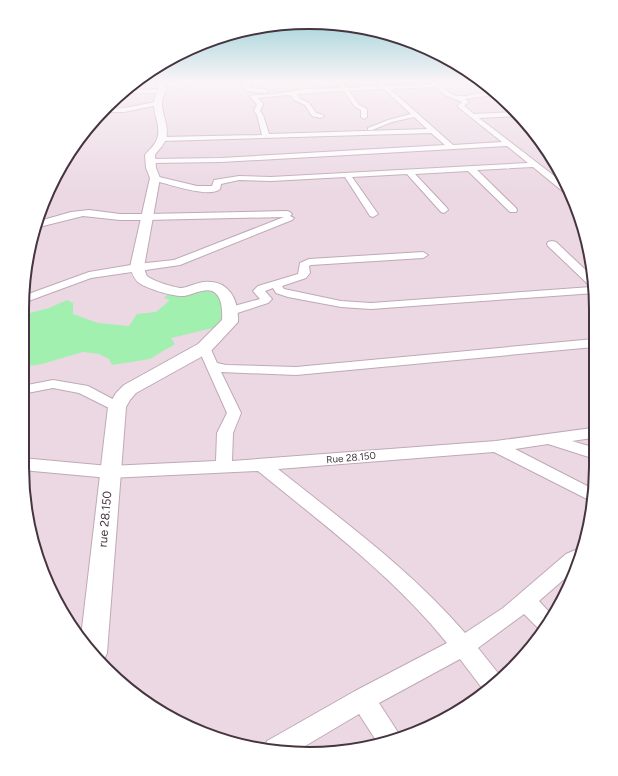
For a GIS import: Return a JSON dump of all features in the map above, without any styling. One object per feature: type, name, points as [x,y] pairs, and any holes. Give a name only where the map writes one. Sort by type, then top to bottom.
[{"type":"street","points":[[29,389],[53,384],[83,389],[117,407],[122,396],[130,389],[204,348],[220,330],[230,322],[231,311],[226,293],[223,290],[206,286],[185,291],[176,291],[143,279],[138,273],[137,267],[155,178],[150,161],[150,155],[162,139],[159,117]]},
{"type":"street","points":[[261,117],[266,136]]},
{"type":"street","points":[[360,133],[390,121],[409,117]]},
{"type":"street","points":[[416,117],[451,147]]},
{"type":"street","points":[[475,117],[560,185]]},
{"type":"street","points":[[162,139],[432,130]]},
{"type":"street","points":[[150,161],[221,160],[508,144]]},
{"type":"street","points":[[155,178],[199,190],[216,189],[217,182],[230,179],[271,179],[534,165]]},
{"type":"street","points":[[471,169],[513,210]]},
{"type":"street","points":[[409,172],[444,210]]},
{"type":"street","points":[[347,175],[373,214]]},
{"type":"street","points":[[30,297],[88,275],[137,267],[176,263],[290,216],[207,218],[118,217],[99,213],[84,213],[43,222]]},
{"type":"street","points":[[552,244],[587,279]]},
{"type":"street","points":[[231,311],[264,301],[266,299],[259,291],[262,288],[302,276],[305,273],[304,265],[310,262],[423,255]]},
{"type":"street","points":[[275,284],[280,291],[288,294],[341,304],[371,306],[588,291]]},
{"type":"street","points":[[211,366],[226,369],[296,371],[589,343]]},
{"type":"street","points":[[204,348],[234,414],[225,433],[224,466]]},
{"type":"street","name":"rue 28.150","points":[[94,646],[117,407]]},
{"type":"street","name":"Rue 28.150","points":[[110,472],[261,465],[496,446],[589,433]]},
{"type":"street","points":[[548,439],[589,452]]},
{"type":"street","points":[[496,446],[588,493]]},
{"type":"street","points":[[29,465],[110,472]]},
{"type":"street","points":[[261,465],[364,547],[421,600],[463,646],[490,681]]},
{"type":"street","points":[[283,746],[363,699],[463,646],[526,602],[573,560]]},
{"type":"street","points":[[526,602],[544,620]]},
{"type":"street","points":[[363,699],[387,735]]},
{"type":"shaded area","points":[[105,117],[513,117],[542,153],[568,202],[584,254],[587,272],[589,309],[589,467],[587,504],[584,522],[568,574],[542,623],[520,652],[494,678],[465,700],[416,726],[364,742],[346,745],[309,747],[272,745],[254,742],[202,726],[153,700],[124,678],[98,652],[76,623],[50,574],[34,522],[31,504],[29,467],[29,309],[31,272],[34,254],[44,219],[58,185],[76,153]]},
{"type":"shaded area","points":[[202,290],[222,295],[221,326],[171,338],[175,344],[150,359],[112,365],[109,359],[99,354],[83,352],[42,364],[29,366],[29,313],[49,308],[67,300],[73,303],[73,314],[98,323],[129,326],[137,314],[156,312],[170,300],[164,298],[168,294],[191,294]]}]
